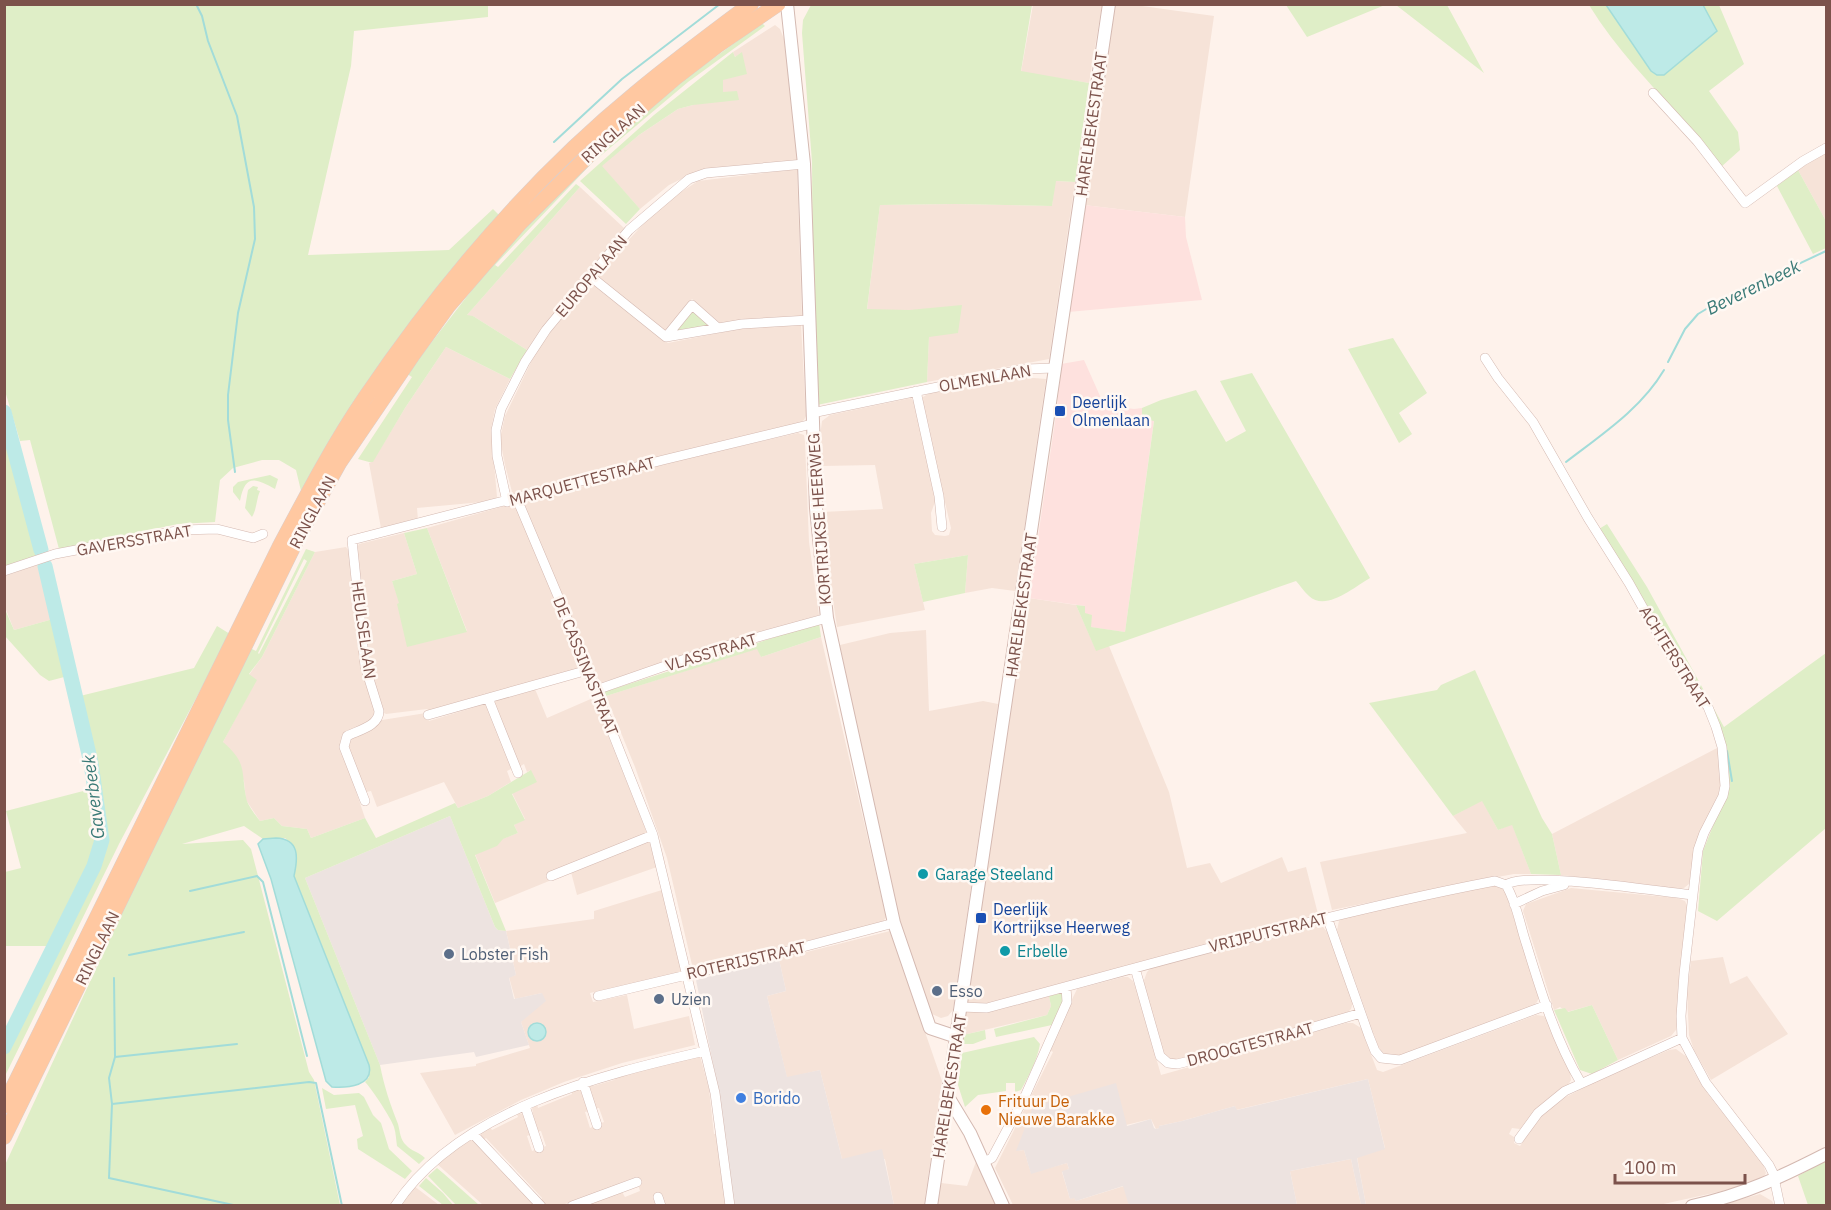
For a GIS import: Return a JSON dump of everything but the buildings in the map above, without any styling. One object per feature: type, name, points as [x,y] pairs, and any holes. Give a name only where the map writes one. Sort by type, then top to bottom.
[{"type":"main road","name":"RINGLAAN","points":[[4,1106],[279,548],[328,458],[364,399],[446,287],[538,183],[634,93],[751,4]]},
{"type":"main road","name":"RINGLAAN","points":[[4,1137],[299,535],[339,463],[414,353],[448,306],[519,224],[586,157],[675,78],[778,4]]},
{"type":"street","name":"KORTRIJKSE HEERWEG","points":[[787,4],[804,164],[816,508],[827,618],[894,923],[930,1028],[957,1037]]},
{"type":"street","name":"HARELBEKESTRAAT","points":[[931,1206],[1109,4]]},
{"type":"street","points":[[1653,93],[1696,141],[1746,203],[1803,161],[1827,148]]},
{"type":"street","name":"EUROPALAAN","points":[[507,502],[497,456],[496,430],[501,409],[525,362],[546,330],[629,230],[689,179],[706,173],[804,164]]},
{"type":"street","points":[[590,276],[666,337],[742,324],[809,320]]},
{"type":"street","points":[[666,337],[692,305],[718,328]]},
{"type":"street","name":"ACHTERSTRAAT","points":[[1485,358],[1533,422],[1665,647],[1708,707],[1716,727],[1723,753],[1725,786],[1723,796],[1698,850],[1684,974],[1683,1038],[1706,1083],[1769,1165],[1775,1180],[1780,1206]]},
{"type":"street","name":"OLMENLAAN","points":[[812,419],[916,391],[1025,369],[1055,368]]},
{"type":"street","name":"OLMENLAAN","points":[[916,391],[939,496],[942,527]]},
{"type":"street","name":"MARQUETTESTRAAT","points":[[352,540],[507,502],[812,419]]},
{"type":"street","name":"DE CASSINASTRAAT","points":[[517,499],[653,835],[715,1093],[730,1202]]},
{"type":"street","name":"GAVERSSTRAAT","points":[[4,571],[55,554],[182,530],[217,529],[254,538],[263,534]]},
{"type":"street","name":"HEULSELAAN","points":[[352,540],[365,666],[380,711],[376,723],[347,735],[344,740],[344,747],[365,801]]},
{"type":"street","name":"VLASSTRAAT","points":[[596,690],[711,650],[827,618]]},
{"type":"street","points":[[428,715],[588,670]]},
{"type":"street","points":[[488,698],[518,773]]},
{"type":"street","points":[[551,876],[653,835]]},
{"type":"street","name":"VRIJPUTSTRAAT","points":[[961,1007],[987,1008],[1327,917],[1495,881],[1506,885],[1512,881],[1527,880],[1578,882],[1693,895]]},
{"type":"street","name":"VRIJPUTSTRAAT","points":[[1514,904],[1542,891],[1578,882]]},
{"type":"street","points":[[1506,885],[1547,1005],[1581,1083]]},
{"type":"street","points":[[1327,917],[1375,1051],[1381,1059],[1400,1060],[1547,1005]]},
{"type":"street","name":"ROTERIJSTRAAT","points":[[598,996],[784,952],[894,923]]},
{"type":"street","name":"DROOGTESTRAAT","points":[[1135,968],[1160,1056],[1168,1063],[1177,1064],[1236,1050],[1361,1013]]},
{"type":"street","points":[[984,1162],[992,1158],[1026,1094],[1067,1002],[1066,987]]},
{"type":"street","points":[[1519,1139],[1547,1104],[1581,1083],[1683,1038]]},
{"type":"street","points":[[395,1206],[412,1183],[433,1162],[473,1134],[525,1106],[583,1082],[705,1051]]},
{"type":"street","points":[[583,1082],[597,1125]]},
{"type":"street","points":[[947,1095],[970,1133],[1004,1206]]},
{"type":"street","points":[[525,1106],[539,1148]]},
{"type":"street","points":[[473,1134],[541,1206]]},
{"type":"street","points":[[1692,1206],[1775,1180],[1827,1154]]},
{"type":"street","points":[[572,1206],[637,1182]]},
{"type":"shaded area","points":[[1033,5],[1102,5],[1089,83],[1021,72]]},
{"type":"shaded area","points":[[1114,5],[1135,5],[1214,16],[1185,217],[1084,205]]},
{"type":"shaded area","points":[[775,25],[780,29],[784,39],[798,160],[700,170],[669,185],[640,209],[601,166],[639,135],[678,109],[723,92],[723,80],[742,53],[735,57],[733,52]]},
{"type":"shaded area","points":[[1826,152],[1826,221],[1798,170]]},
{"type":"shaded area","points":[[797,169],[802,318],[720,323],[692,299],[668,330],[664,331],[598,278],[599,272],[648,219],[672,198],[698,181]]},
{"type":"shaded area","points":[[1055,181],[1075,182],[1049,359],[927,382],[929,336],[909,310],[867,310],[880,205],[1052,206]]},
{"type":"shaded area","points":[[580,187],[624,228],[527,350],[473,316],[466,316]]},
{"type":"shaded area","points":[[1084,205],[1185,217],[1186,237],[1202,300],[1068,312]]},
{"type":"shaded area","points":[[592,283],[668,343],[744,328],[801,324],[806,416],[804,420],[798,424],[515,495],[512,492],[500,439],[505,416],[534,356]]},
{"type":"shaded area","points":[[446,347],[510,379],[495,409],[491,429],[497,497],[493,501],[417,508],[418,520],[381,528],[369,463],[373,461]]},
{"type":"shaded area","points":[[1084,360],[1104,405],[1142,408],[1142,419],[1154,420],[1125,632],[1090,627],[1085,614],[1085,606],[1029,598],[1057,408],[1061,364]]},
{"type":"shaded area","points":[[1009,376],[1046,379],[1015,591],[992,588],[965,593],[968,555],[914,564],[925,610],[837,627],[826,553],[823,512],[883,509],[875,465],[822,466],[820,436],[822,421],[830,415],[911,398],[914,402],[936,499],[931,513],[932,531],[935,535],[945,536],[949,535],[951,528],[922,404],[923,397],[930,393]]},
{"type":"shaded area","points":[[798,433],[804,435],[805,442],[809,542],[819,615],[600,683],[524,509],[526,502],[679,460]]},
{"type":"shaded area","points":[[515,503],[580,660],[580,665],[576,670],[429,712],[427,709],[386,714],[382,712],[367,658],[356,550],[359,544],[404,533],[417,574],[392,581],[400,603],[467,631],[427,528]]},
{"type":"shaded area","points":[[346,547],[349,551],[376,713],[372,721],[345,732],[340,744],[365,818],[311,838],[307,829],[282,826],[274,818],[260,821],[246,800],[244,781],[223,742],[256,680],[249,675],[262,657],[315,552]]},
{"type":"shaded area","points":[[39,564],[53,619],[14,630],[5,607],[5,576]]},
{"type":"shaded area","points":[[1029,598],[1076,605],[1096,650],[1109,646],[1169,792],[1187,868],[1210,863],[1221,883],[1282,857],[1288,872],[1306,867],[1318,914],[981,1005],[967,1004],[994,809]]},
{"type":"shaded area","points":[[926,630],[929,711],[983,701],[998,704],[953,1010],[948,1016],[941,1018],[932,1014],[902,938],[840,645],[890,633]]},
{"type":"shaded area","points":[[821,637],[886,917],[883,922],[693,969],[667,858],[635,767],[606,696],[758,648],[761,657]]},
{"type":"shaded area","points":[[535,689],[547,718],[593,698],[644,825],[657,867],[577,895],[571,872],[495,903],[475,854],[496,846],[502,839],[518,833],[514,825],[525,819],[512,793],[530,770],[527,772],[524,764],[519,767],[495,702]]},
{"type":"shaded area","points":[[485,704],[488,706],[513,768],[507,771],[511,782],[488,796],[458,808],[444,782],[377,807],[371,791],[366,792],[347,744],[348,739],[375,727],[382,720],[426,713],[429,721]]},
{"type":"shaded area","points":[[1719,747],[1721,794],[1696,848],[1689,884],[1684,888],[1675,889],[1561,875],[1552,834]]},
{"type":"shaded area","points":[[1482,800],[1498,830],[1512,824],[1531,874],[1514,874],[1475,881],[1332,910],[1320,862],[1467,833],[1453,816]]},
{"type":"shaded area","points":[[450,816],[495,927],[506,931],[516,975],[509,978],[514,999],[542,993],[546,1001],[521,1022],[529,1045],[476,1057],[474,1052],[380,1065],[305,878]]},
{"type":"shaded area","points":[[1494,885],[1506,893],[1539,997],[1537,1002],[1533,1006],[1399,1056],[1382,1052],[1337,930],[1339,921],[1342,917]]},
{"type":"shaded area","points":[[1571,888],[1677,898],[1685,901],[1688,907],[1676,1030],[1671,1036],[1618,1060],[1592,1005],[1567,1012],[1560,1007],[1554,1010],[1523,911],[1526,904]]},
{"type":"shaded area","points":[[662,890],[682,968],[679,973],[590,993],[593,1002],[627,995],[634,1029],[689,1016],[695,1045],[622,1063],[564,1082],[521,1100],[455,1135],[420,1073],[476,1066],[476,1064],[530,1048],[521,1022],[542,993],[515,999],[509,977],[516,975],[506,931],[594,919],[594,911]]},
{"type":"shaded area","points":[[1318,926],[1323,927],[1328,933],[1353,1002],[1351,1009],[1345,1015],[1178,1062],[1170,1061],[1164,1055],[1143,983],[1151,968]]},
{"type":"shaded area","points":[[890,931],[942,1081],[924,1205],[894,1205],[885,1159],[842,1159],[820,1070],[787,1078],[767,996],[786,991],[779,959]]},
{"type":"shaded area","points":[[1723,957],[1730,984],[1747,976],[1788,1034],[1711,1080],[1694,1050],[1689,1035],[1687,993],[1691,961]]},
{"type":"shaded area","points":[[779,959],[786,991],[767,996],[787,1077],[820,1070],[842,1159],[882,1149],[894,1205],[734,1205],[719,1093],[696,980]]},
{"type":"shaded area","points":[[1128,977],[1133,981],[1136,988],[1161,1075],[1346,1023],[1353,1023],[1361,1028],[1377,1070],[1383,1072],[1536,1015],[1544,1016],[1548,1020],[1570,1072],[1571,1080],[1568,1085],[1540,1105],[1520,1129],[1512,1128],[1509,1134],[1514,1137],[1514,1143],[1520,1146],[1542,1115],[1566,1097],[1601,1079],[1676,1049],[1687,1057],[1708,1094],[1763,1164],[1766,1173],[1763,1178],[1745,1186],[1659,1205],[1366,1205],[1357,1157],[1385,1148],[1368,1079],[1236,1110],[1235,1106],[1159,1126],[1156,1129],[1151,1119],[1017,1151],[1024,1150],[1031,1173],[1067,1163],[1069,1169],[1062,1172],[1070,1199],[1074,1197],[1076,1201],[1124,1186],[1129,1205],[1013,1205],[995,1168],[1053,1052],[1048,1049],[1077,989]]},
{"type":"shaded area","points":[[1049,996],[1051,1006],[1047,1015],[963,1035],[966,1011]]},
{"type":"shaded area","points":[[700,1056],[709,1089],[714,1134],[719,1135],[727,1205],[582,1205],[622,1192],[625,1197],[640,1191],[636,1177],[618,1186],[562,1205],[545,1205],[541,1201],[542,1198],[486,1138],[483,1140],[480,1136],[490,1127],[492,1130],[518,1117],[517,1114],[520,1113],[524,1115],[531,1134],[527,1136],[532,1151],[546,1146],[541,1131],[536,1132],[532,1107],[537,1105],[538,1108],[572,1094],[572,1091],[578,1089],[582,1091],[589,1111],[585,1112],[590,1128],[604,1122],[599,1108],[594,1109],[589,1085],[592,1083],[593,1086],[614,1080],[617,1076]]},
{"type":"shaded area","points":[[1368,1079],[1385,1149],[1357,1158],[1366,1205],[1361,1205],[1351,1159],[1290,1171],[1297,1205],[1129,1206],[1123,1186],[1076,1201],[1074,1198],[1070,1199],[1062,1171],[1069,1169],[1067,1163],[1031,1174],[1024,1150],[1016,1151],[1033,1107],[1116,1083],[1127,1126],[1151,1119],[1156,1129],[1159,1126],[1235,1106],[1237,1110]]},
{"type":"shaded area","points":[[471,1140],[535,1205],[483,1205],[436,1163]]},
{"type":"shaded area","points":[[977,1159],[998,1205],[937,1206],[941,1183],[967,1186]]},
{"type":"shaded area","points":[[1351,1159],[1361,1205],[1297,1205],[1290,1171]]},
{"type":"shaded area","points":[[414,1186],[439,1205],[400,1206]]},
{"type":"shaded area","points":[[1760,1194],[1772,1201],[1774,1205],[1718,1206]]},
{"type":"green space","points":[[4,5],[488,5],[488,17],[354,31],[351,66],[308,255],[449,250],[493,209],[501,217],[302,495],[296,470],[279,460],[262,460],[233,468],[220,480],[215,522],[178,524],[59,549],[30,440],[20,441],[5,391]]},
{"type":"green space","points":[[811,5],[1032,5],[1021,71],[1089,83],[1075,182],[1056,181],[1052,206],[880,205],[867,309],[909,310],[962,305],[958,333],[929,337],[927,382],[817,405],[812,162],[802,33],[803,20]]},
{"type":"green space","points":[[1286,5],[1385,5],[1307,37]]},
{"type":"green space","points":[[1396,5],[1447,5],[1484,73]]},
{"type":"green space","points":[[1589,5],[1606,5],[1651,71],[1717,31],[1703,5],[1719,5],[1744,64],[1709,91],[1738,132],[1740,150],[1721,167],[1623,52]]},
{"type":"green space","points":[[762,23],[765,26],[688,82],[592,163],[495,265],[498,267],[576,184],[580,187],[467,315],[473,316],[527,350],[510,379],[446,347],[405,408],[373,462],[358,459],[412,377],[407,374],[492,264],[523,229],[620,134],[685,79]]},
{"type":"green space","points":[[733,52],[735,57],[742,52],[747,74],[723,80],[723,92],[737,91],[739,100],[678,109],[639,135],[602,166],[640,209],[626,224],[580,181],[654,115]]},
{"type":"green space","points":[[1798,170],[1826,221],[1826,248],[1813,254],[1777,186]]},
{"type":"green space","points":[[694,311],[711,325],[676,331],[692,312]]},
{"type":"green space","points":[[1393,338],[1427,393],[1399,413],[1412,434],[1399,443],[1348,349]]},
{"type":"green space","points":[[1252,373],[1370,578],[1332,600],[1323,601],[1309,596],[1296,581],[1096,651],[1076,605],[1085,606],[1085,613],[1092,615],[1091,627],[1125,632],[1154,421],[1142,419],[1142,408],[1196,390],[1226,442],[1246,431],[1220,381]]},
{"type":"green space","points":[[4,427],[39,555],[4,567]]},
{"type":"green space","points":[[270,475],[278,479],[275,489],[262,482],[252,481],[245,486],[240,501],[233,492],[233,487],[238,482]]},
{"type":"green space","points":[[253,486],[258,487],[257,490],[260,491],[252,517],[245,508],[248,490]]},
{"type":"green space","points":[[1607,524],[1647,587],[1724,727],[1826,653],[1826,828],[1717,921],[1698,911],[1703,851],[1728,788],[1729,772],[1721,730],[1599,529]]},
{"type":"green space","points":[[427,528],[467,632],[407,647],[397,604],[399,603],[392,581],[417,574],[404,533]]},
{"type":"green space","points":[[306,549],[315,552],[262,657],[249,674],[257,680],[223,742],[240,762],[247,800],[260,821],[274,818],[282,826],[307,829],[311,838],[365,818],[376,838],[455,803],[458,808],[488,796],[531,770],[537,782],[512,794],[525,820],[514,825],[518,833],[503,839],[497,846],[475,855],[506,931],[495,927],[450,816],[305,878],[380,1065],[401,1138],[408,1147],[425,1158],[419,1164],[397,1146],[392,1123],[365,1082],[369,1077],[369,1065],[294,876],[296,860],[293,847],[285,838],[263,839],[244,826],[182,844],[243,840],[251,849],[309,1072],[314,1080],[340,1205],[5,1206],[5,1165],[133,889],[250,648],[256,651]],"holes":[[[304,559],[307,561],[259,654]]]},
{"type":"green space","points":[[968,555],[965,593],[923,602],[914,564]]},
{"type":"green space","points":[[4,607],[14,630],[53,619],[68,676],[49,681],[40,675],[5,636]]},
{"type":"green space","points":[[819,623],[821,637],[761,657],[757,649],[606,696],[604,692]]},
{"type":"green space","points":[[217,626],[230,634],[119,844],[5,1076],[5,1051],[93,873],[104,839],[96,771],[80,696],[194,668]]},
{"type":"green space","points":[[1475,670],[1542,818],[1552,834],[1561,875],[1531,874],[1512,825],[1498,830],[1482,801],[1453,816],[1369,703],[1437,690],[1441,685]]},
{"type":"green space","points":[[91,789],[97,829],[96,853],[50,946],[5,946],[5,872],[21,868],[6,811]]},
{"type":"green space","points":[[1062,993],[1064,1000],[1052,1025],[996,1037],[994,1029],[1047,1015],[1051,1006],[1049,996]]},
{"type":"green space","points":[[1592,1005],[1618,1060],[1592,1074],[1580,1070],[1554,1010],[1565,1008],[1568,1012]]},
{"type":"green space","points":[[985,1030],[986,1039],[973,1044],[962,1044],[963,1035]]},
{"type":"green space","points":[[1034,1037],[1040,1044],[1039,1050],[1021,1090],[1015,1092],[1015,1083],[1006,1083],[1006,1091],[978,1095],[965,1107],[958,1085],[962,1053]]},
{"type":"green space","points":[[322,1088],[334,1095],[359,1093],[364,1097],[373,1115],[381,1123],[389,1149],[412,1171],[405,1179],[358,1149],[357,1139],[363,1136],[355,1105],[326,1109]]},
{"type":"green space","points":[[1826,1160],[1826,1205],[1808,1205],[1798,1176]]},
{"type":"green space","points":[[437,1168],[479,1205],[456,1205],[428,1176]]},
{"type":"green space","points":[[426,1178],[453,1205],[443,1205],[419,1186]]},
{"type":"water","points":[[1606,5],[1703,5],[1717,31],[1664,75],[1657,75],[1651,71]]},
{"type":"water","points":[[276,838],[290,842],[296,851],[294,876],[369,1065],[368,1077],[352,1086],[332,1087],[326,1081],[271,879],[258,844],[263,839]]},
{"type":"water","points":[[537,1023],[543,1026],[546,1032],[543,1038],[537,1041],[531,1038],[528,1032],[531,1026]]},
{"type":"waterway","points":[[196,4],[237,116],[254,207],[255,239],[238,313],[228,395],[228,420],[235,472]]},
{"type":"waterway","points":[[554,142],[622,79],[720,4]]},
{"type":"waterway","name":"Beverenbeek","points":[[1668,362],[1685,329],[1698,314],[1718,302],[1826,251]]},
{"type":"waterway","name":"Beverenbeek","points":[[1566,462],[1632,409],[1655,384],[1664,370]]},
{"type":"waterway","name":"Gaverbeek","points":[[4,412],[41,550]]},
{"type":"waterway","name":"Gaverbeek","points":[[4,1047],[94,866],[102,840],[91,763],[45,566]]},
{"type":"waterway","name":"Beverenbeek","points":[[1727,751],[1732,781]]},
{"type":"waterway","points":[[190,891],[257,876],[263,882],[307,1056]]},
{"type":"waterway","points":[[129,955],[244,932]]},
{"type":"waterway","points":[[114,978],[115,1057],[109,1078],[112,1104],[109,1178],[238,1206]]},
{"type":"waterway","points":[[115,1057],[237,1044]]},
{"type":"waterway","points":[[112,1104],[316,1083],[342,1206]]},
{"type":"place","name":"Deerlijk Olmenlaan","points":[[1060,411]]},
{"type":"place","name":"Garage Steeland","points":[[923,874]]},
{"type":"place","name":"Deerlijk Kortrijkse Heerweg","points":[[981,918]]},
{"type":"place","name":"Erbelle","points":[[1005,951]]},
{"type":"place","name":"Lobster Fish","points":[[449,954]]},
{"type":"place","name":"Esso","points":[[937,991]]},
{"type":"place","name":"Uzien","points":[[659,999]]},
{"type":"place","name":"Borido","points":[[741,1098]]},
{"type":"place","name":"Frituur De Nieuwe Barakke","points":[[986,1110]]}]
